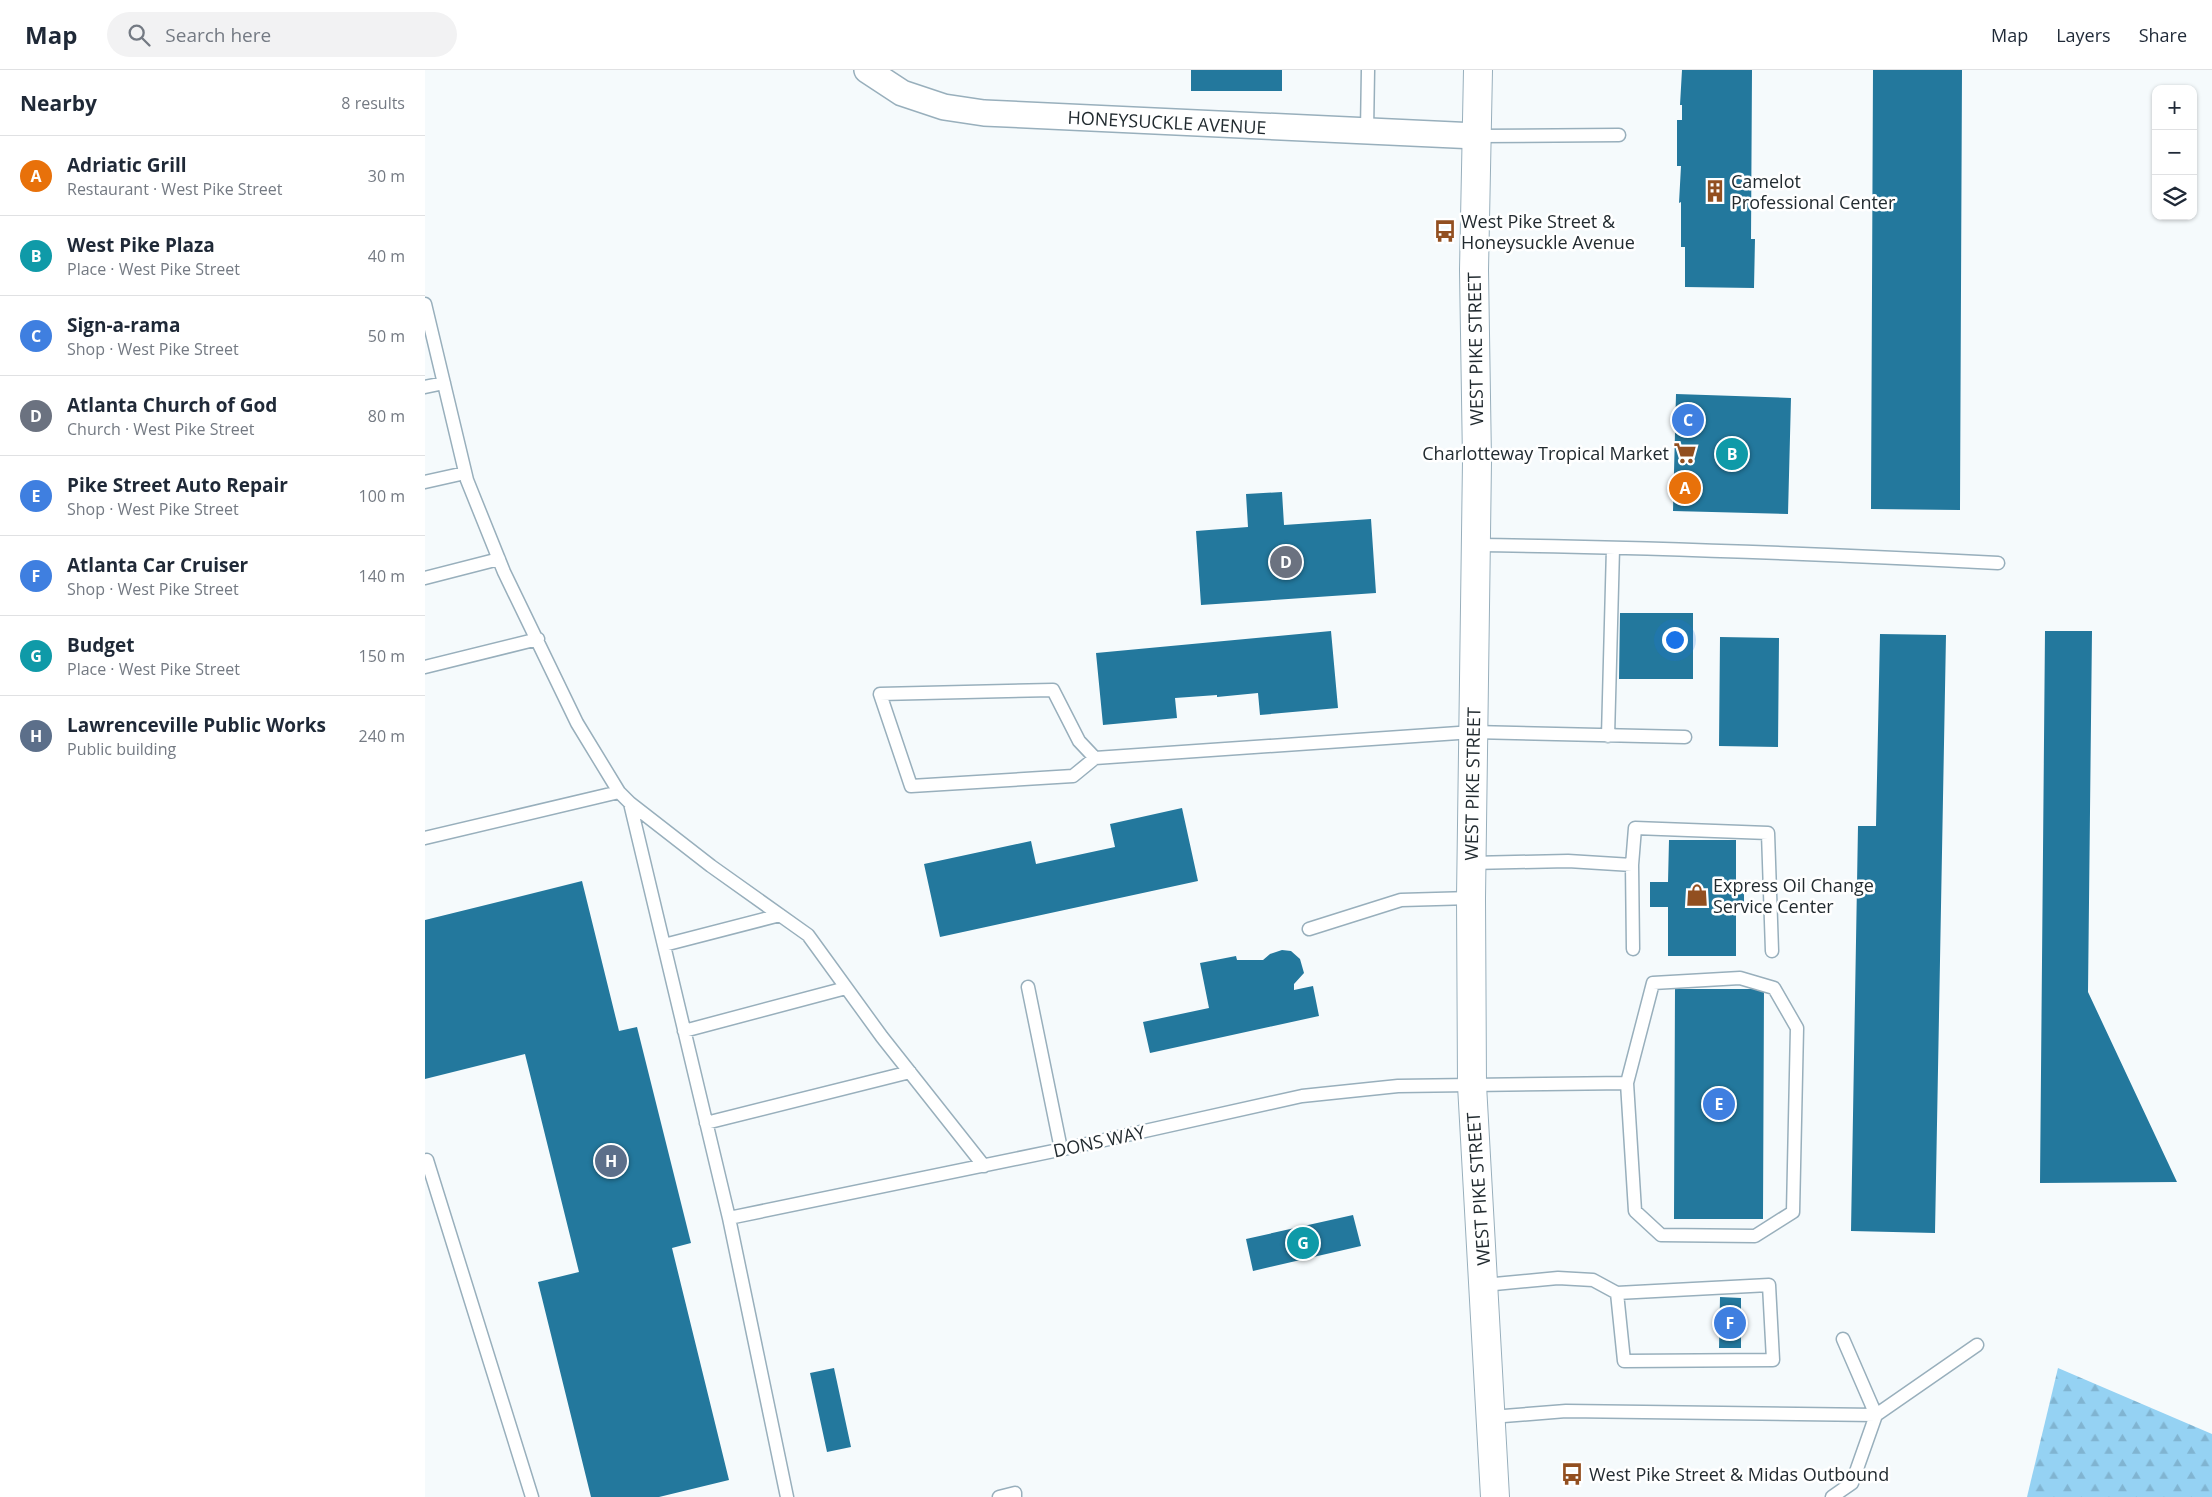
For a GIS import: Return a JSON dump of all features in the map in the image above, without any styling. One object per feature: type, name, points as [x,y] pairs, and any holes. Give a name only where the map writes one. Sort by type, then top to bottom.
[{"type":"main road","name":"WEST PIKE STREET","points":[[1478,70],[1474,270],[1477,461],[1474,545],[1471,863],[1472,1085],[1495,1497]]},
{"type":"street","name":"HONEYSUCKLE AVENUE","points":[[867,70],[902,93],[944,107],[984,113],[1476,136]]},
{"type":"lane","points":[[1367,131],[1368,70]]},
{"type":"lane","points":[[1476,136],[1619,135]]},
{"type":"lane","points":[[425,304],[465,473],[499,559],[577,723],[619,792],[630,803],[711,866],[807,935],[909,1072],[984,1166]]},
{"type":"lane","points":[[425,388],[444,383]]},
{"type":"lane","points":[[425,482],[465,473]]},
{"type":"lane","points":[[1474,545],[1806,554],[1997,563]]},
{"type":"lane","points":[[1608,736],[1613,548]]},
{"type":"lane","points":[[425,578],[499,559]]},
{"type":"lane","points":[[425,667],[538,639]]},
{"type":"lane","points":[[1095,758],[1079,741],[1053,690],[880,694],[911,786],[1073,776],[1095,758],[1473,732],[1685,737]]},
{"type":"lane","points":[[425,838],[619,792]]},
{"type":"lane","points":[[630,803],[729,1218],[787,1497]]},
{"type":"lane","points":[[1633,949],[1632,865],[1635,828],[1769,833],[1772,951]]},
{"type":"lane","points":[[1471,863],[1567,861],[1632,865]]},
{"type":"lane","points":[[1309,929],[1401,900],[1471,898]]},
{"type":"lane","points":[[664,945],[780,916]]},
{"type":"lane","points":[[1740,978],[1774,988],[1797,1028],[1793,1212],[1755,1236],[1661,1235],[1635,1211],[1627,1083],[1653,983],[1740,978]]},
{"type":"lane","points":[[1028,986],[1061,1150]]},
{"type":"lane","points":[[684,1031],[846,988]]},
{"type":"lane","points":[[706,1123],[909,1072]]},
{"type":"lane","name":"DONS WAY","points":[[729,1218],[1061,1150],[1302,1096],[1398,1086],[1627,1083]]},
{"type":"lane","points":[[425,1160],[427,1160],[532,1497]]},
{"type":"lane","points":[[1484,1285],[1558,1278],[1593,1280],[1617,1293],[1769,1285],[1773,1360],[1624,1361],[1617,1293]]},
{"type":"lane","points":[[1833,1497],[1852,1483],[1876,1415],[1843,1339]]},
{"type":"lane","points":[[1491,1417],[1566,1411],[1876,1415],[1977,1345]]},
{"type":"lane","points":[[999,1497],[1015,1493],[1015,1497]]},
{"type":"green space","points":[[2058,1368],[2212,1434],[2212,1497],[2027,1497]]},
{"type":"building","points":[[1191,70],[1282,70],[1282,91],[1191,91]]},
{"type":"building","name":"Camelot Professional Center","points":[[1682,70],[1752,70],[1751,239],[1755,239],[1754,288],[1685,287],[1685,247],[1681,247],[1681,202],[1679,203],[1681,166],[1677,166],[1677,120],[1682,120],[1682,105],[1680,105]]},
{"type":"building","points":[[1873,70],[1962,70],[1960,510],[1871,509]]},
{"type":"building","points":[[1676,394],[1791,398],[1788,514],[1673,511]]},
{"type":"building","points":[[1282,492],[1284,525],[1371,519],[1376,593],[1201,605],[1196,531],[1248,527],[1246,494]]},
{"type":"building","points":[[1620,613],[1693,613],[1693,679],[1619,679]]},
{"type":"building","points":[[1331,631],[1338,708],[1260,715],[1258,693],[1217,697],[1217,695],[1175,698],[1177,718],[1103,725],[1096,653]]},
{"type":"building","points":[[2045,631],[2092,631],[2088,992],[2177,1182],[2040,1183]]},
{"type":"building","points":[[1880,634],[1946,635],[1935,1233],[1851,1231],[1858,826],[1876,826]]},
{"type":"building","points":[[1720,637],[1779,638],[1778,747],[1719,746]]},
{"type":"building","points":[[1182,808],[1198,881],[940,937],[924,864],[1031,841],[1036,864],[1115,847],[1110,824]]},
{"type":"building","name":"Express Oil Change Service Center","points":[[1669,840],[1736,840],[1736,883],[1744,883],[1744,906],[1736,906],[1736,956],[1668,956],[1668,907],[1650,907],[1650,882],[1668,882]]},
{"type":"building","points":[[582,881],[619,1031],[637,1027],[691,1243],[672,1248],[729,1480],[659,1497],[591,1497],[538,1282],[579,1272],[525,1054],[425,1079],[425,920]]},
{"type":"building","points":[[1282,950],[1291,951],[1300,959],[1304,973],[1294,984],[1294,990],[1313,986],[1319,1016],[1150,1053],[1143,1022],[1209,1008],[1200,963],[1236,956],[1237,960],[1263,960],[1270,954]]},
{"type":"building","points":[[1675,989],[1764,989],[1763,1219],[1674,1219]]},
{"type":"building","points":[[1353,1215],[1361,1246],[1253,1271],[1246,1239]]},
{"type":"building","points":[[1720,1297],[1741,1298],[1741,1348],[1719,1348]]},
{"type":"building","points":[[834,1368],[851,1447],[827,1452],[810,1373]]},
{"type":"place","name":"Camelot Professional Center","points":[[1715,191]]},
{"type":"place","name":"West Pike Street & Honeysuckle Avenue","points":[[1445,231]]},
{"type":"place","name":"Sign-a-rama","points":[[1688,420]]},
{"type":"place","name":"Charlotteway Tropical Market","points":[[1685,453]]},
{"type":"place","name":"West Pike Plaza","points":[[1732,454]]},
{"type":"place","name":"Adriatic Grill","points":[[1685,488]]},
{"type":"place","name":"Atlanta Church of God","points":[[1286,562]]},
{"type":"place","name":"Express Oil Change Service Center","points":[[1697,895]]},
{"type":"place","name":"Pike Street Auto Repair","points":[[1719,1104]]},
{"type":"place","name":"Lawrenceville Public Works","points":[[611,1161]]},
{"type":"place","name":"Budget","points":[[1303,1243]]},
{"type":"place","name":"Atlanta Car Cruiser","points":[[1730,1323]]},
{"type":"place","name":"West Pike Street & Midas Outbound","points":[[1572,1474]]}]
